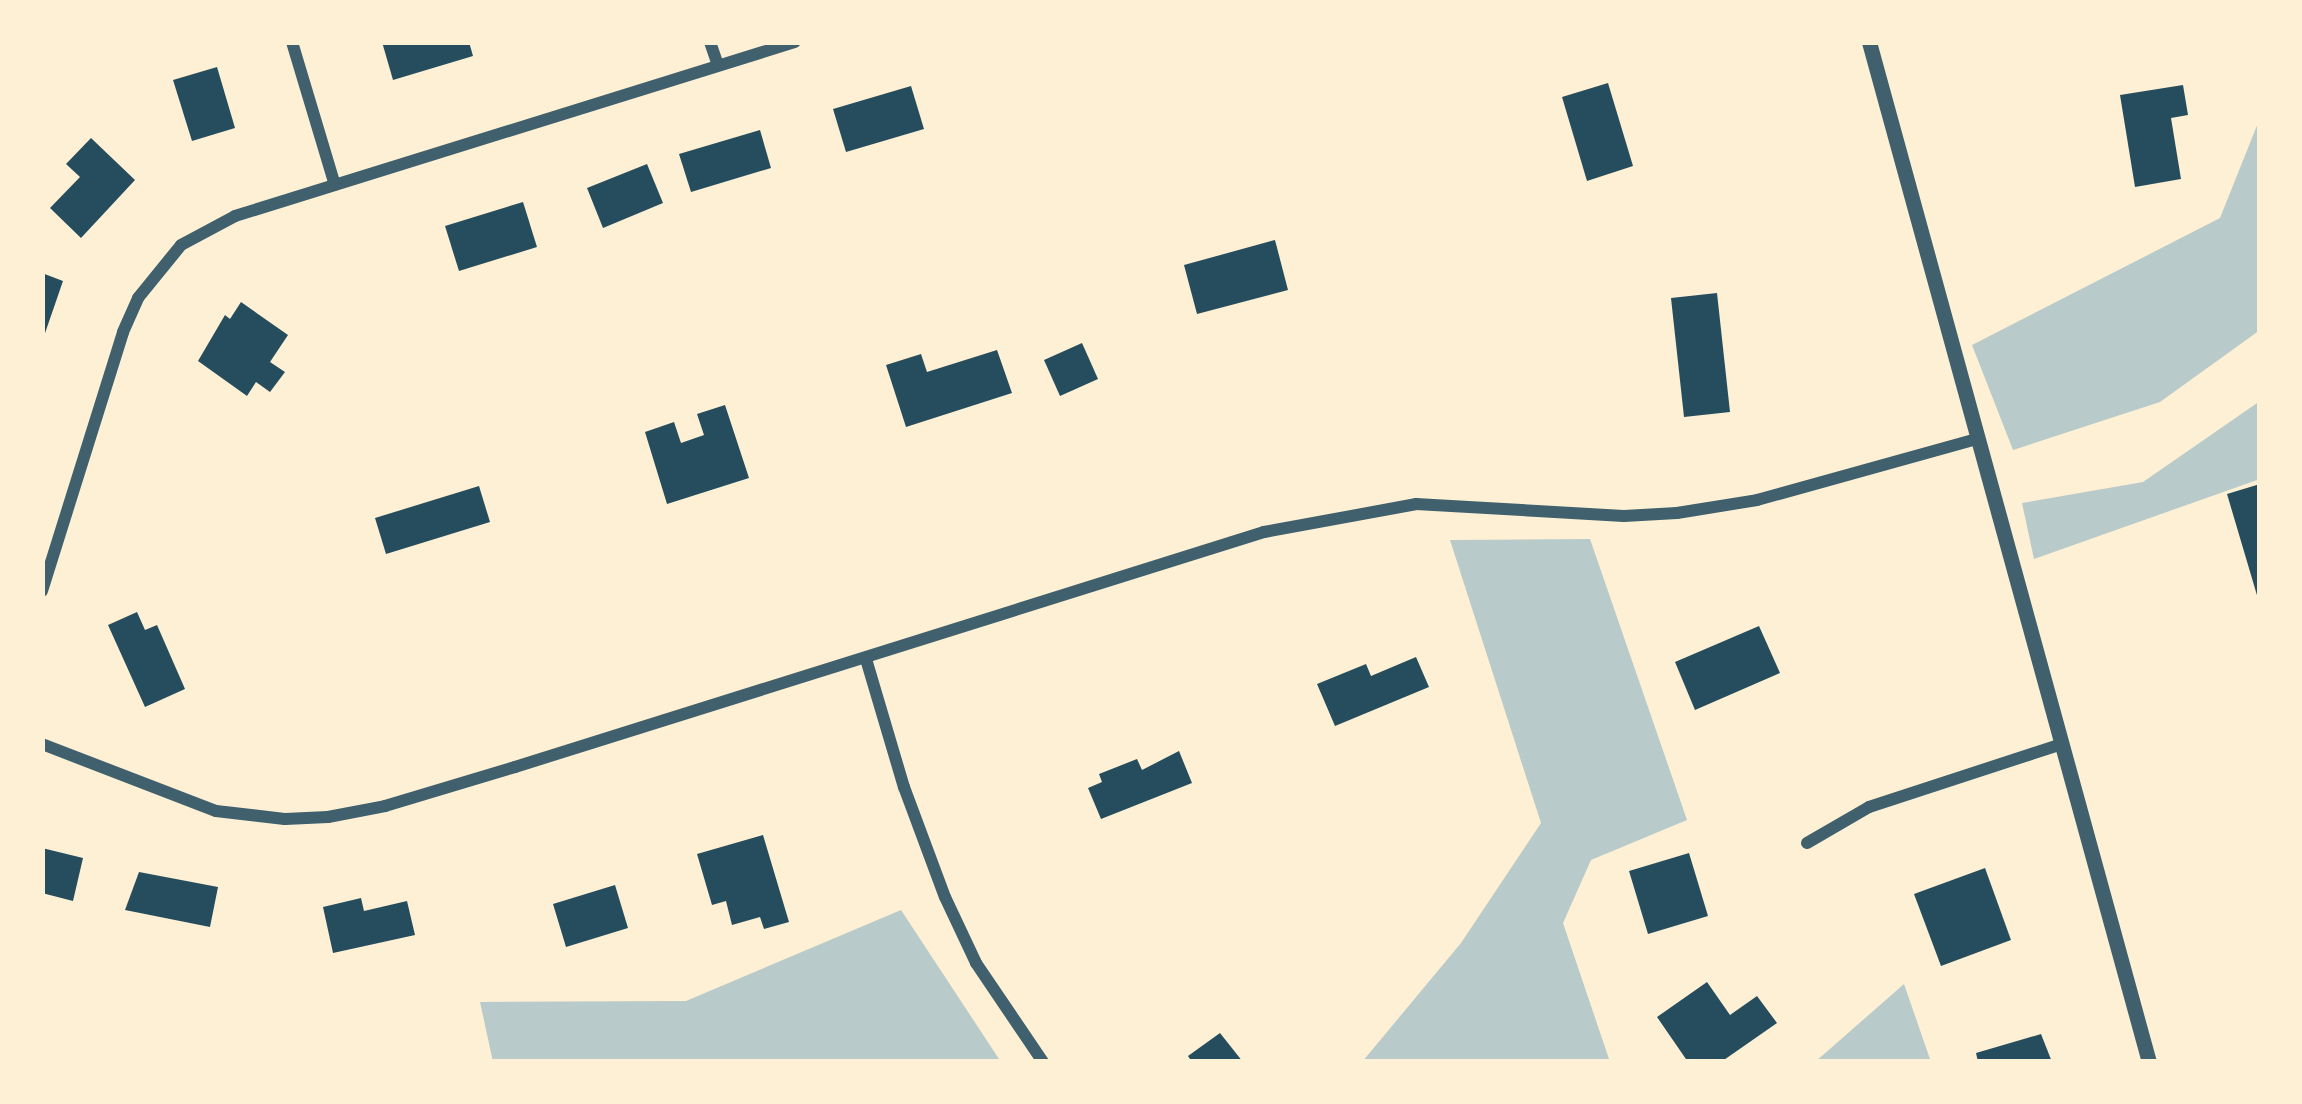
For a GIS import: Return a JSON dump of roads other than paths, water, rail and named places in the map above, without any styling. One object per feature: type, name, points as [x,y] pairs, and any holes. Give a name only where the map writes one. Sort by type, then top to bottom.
[{"type":"street","points":[[292,42],[335,185]]},
{"type":"street","points":[[710,42],[718,65]]},
{"type":"street","points":[[42,591],[124,332],[160,267],[182,245],[235,216],[795,42]]},
{"type":"street","points":[[1869,42],[2149,1062]]},
{"type":"street","points":[[42,744],[217,811],[285,819],[328,817],[385,806],[866,659],[1073,589],[1323,520],[1415,504],[1624,516],[1677,513],[1757,500],[1976,439]]},
{"type":"street","points":[[866,659],[904,787],[944,897],[976,963],[1042,1062]]},
{"type":"street","points":[[1807,843],[1837,821],[1869,807],[2062,745]]}]
